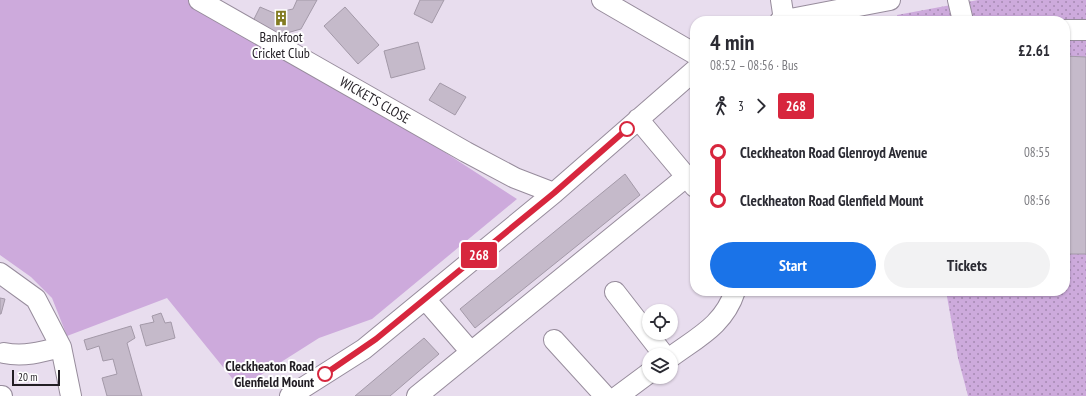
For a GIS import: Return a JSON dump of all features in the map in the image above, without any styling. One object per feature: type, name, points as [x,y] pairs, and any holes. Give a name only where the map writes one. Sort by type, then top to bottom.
[{"type":"street","name":"WICKETS CLOSE","points":[[199,0],[515,178],[554,193]]},
{"type":"street","points":[[781,0],[782,16]]},
{"type":"street","points":[[798,16],[847,4],[890,0]]},
{"type":"street","points":[[958,0],[962,16]]},
{"type":"street","points":[[605,1],[690,51]]},
{"type":"street","points":[[1070,30],[1086,30]]},
{"type":"street","points":[[295,394],[364,349],[554,193],[690,74]]},
{"type":"street","points":[[638,119],[690,181]]},
{"type":"street","points":[[417,396],[471,352],[690,183]]},
{"type":"street","points":[[0,273],[36,299],[61,347],[71,396]]},
{"type":"street","points":[[615,292],[659,348]]},
{"type":"street","points":[[678,352],[719,321],[731,304],[733,296]]},
{"type":"street","points":[[425,299],[471,352]]},
{"type":"street","points":[[554,340],[605,396]]},
{"type":"street","points":[[4,353],[15,355],[28,354],[61,347]]},
{"type":"street","points":[[625,394],[642,379]]},
{"type":"shaded area","points":[[0,0],[198,0],[279,45],[517,199],[372,319],[319,338],[240,388],[167,298],[67,336],[52,298],[31,277],[0,255]]},
{"type":"shaded area","points":[[978,0],[1086,0],[1086,396],[968,396],[958,358],[947,296],[1070,296],[1070,16],[897,15]]},
{"type":"building","name":"Bankfoot Cricket Club","points":[[297,0],[317,0],[301,29],[276,36],[252,23],[260,7],[274,13],[293,9]]},
{"type":"building","points":[[420,0],[444,0],[432,23],[414,14]]},
{"type":"building","points":[[345,7],[379,45],[358,64],[324,26]]},
{"type":"building","points":[[418,42],[425,69],[391,78],[384,51]]},
{"type":"building","points":[[1070,56],[1086,57],[1086,254],[1070,254]]},
{"type":"building","points":[[440,83],[466,97],[455,115],[429,100]]},
{"type":"building","points":[[625,174],[640,195],[475,328],[460,309]]},
{"type":"building","points":[[0,298],[5,299],[1,314],[0,314]]},
{"type":"building","points":[[161,313],[165,323],[171,322],[175,338],[146,346],[140,325],[154,322],[152,316]]},
{"type":"building","points":[[131,326],[135,338],[127,343],[142,396],[107,396],[102,378],[117,374],[113,359],[103,361],[99,346],[87,350],[84,340]]},
{"type":"building","points":[[424,338],[439,354],[390,396],[355,396]]},
{"type":"bus line","name":"268","points":[[325,374],[364,349],[554,193],[627,129]]},
{"type":"place","name":"Bankfoot Cricket Club","points":[[281,18]]},
{"type":"place","name":"Cleckheaton Road Glenfield Mount","points":[[325,374]]}]
